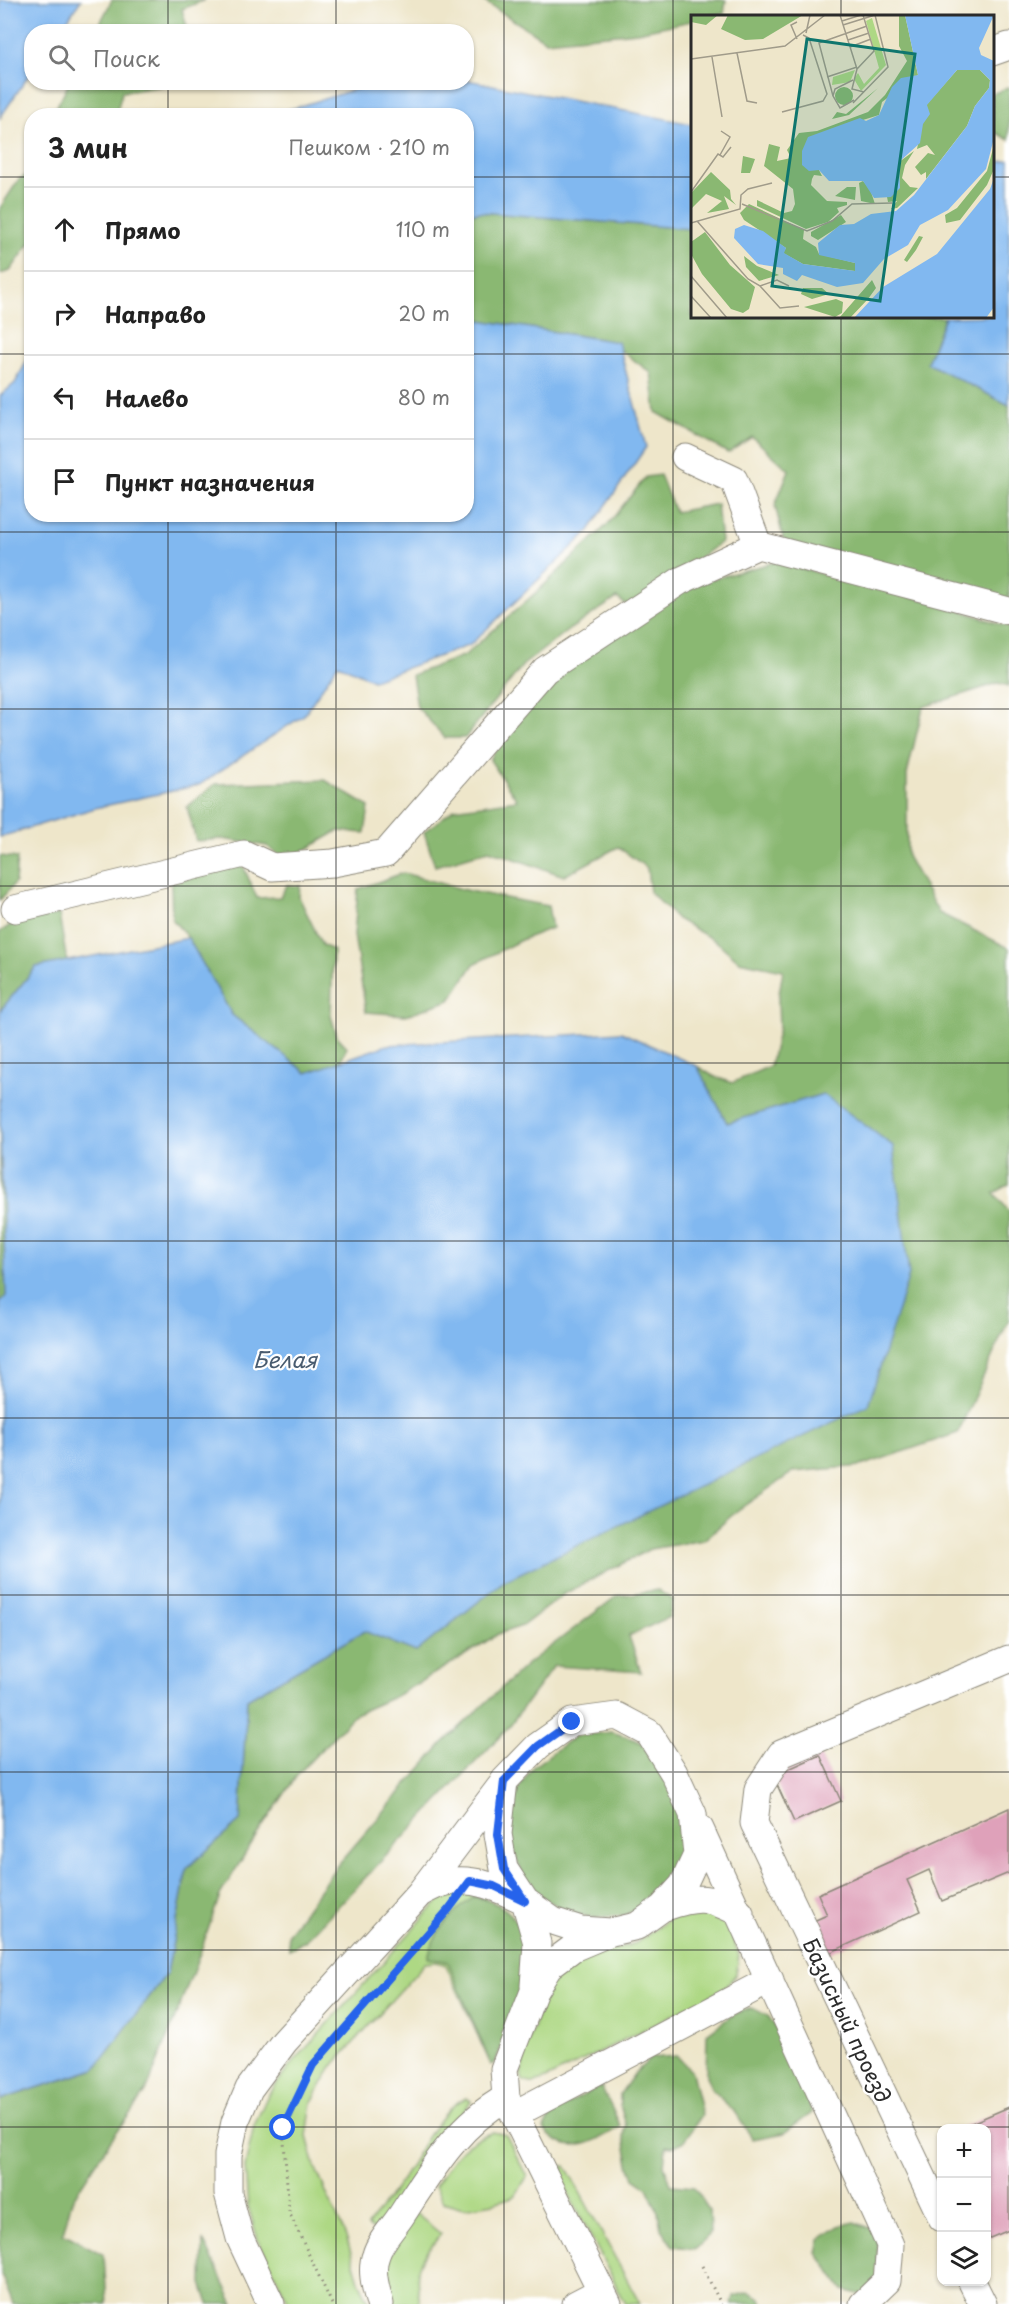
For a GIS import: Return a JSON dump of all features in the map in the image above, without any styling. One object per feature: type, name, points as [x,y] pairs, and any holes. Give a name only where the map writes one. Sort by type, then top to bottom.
[{"type":"street","points":[[994,52],[1009,46]]},
{"type":"street","points":[[685,457],[734,480],[758,545]]},
{"type":"street","points":[[15,909],[244,854],[272,867],[333,862],[386,853],[545,670],[680,581],[758,545],[1009,611]]},
{"type":"street","name":"Базисный проезд","points":[[937,2207],[754,1823],[758,1789],[781,1754],[1009,1659]]},
{"type":"street","points":[[271,2304],[240,2238],[228,2193],[228,2155],[235,2122],[249,2089],[284,2042],[420,1893],[504,1781],[538,1746],[572,1722],[617,1716],[649,1733],[674,1773],[890,2245],[887,2282],[863,2304]]},
{"type":"street","points":[[504,1781],[498,1834],[504,1869],[525,1901],[537,1943],[534,1991]]},
{"type":"street","points":[[576,2304],[604,2297],[510,2106],[504,2069],[534,1991],[550,1965],[573,1948],[611,1932],[637,1926],[662,1908],[683,1885],[697,1856],[693,1814]]},
{"type":"street","points":[[420,1893],[446,1882],[470,1881],[494,1886],[525,1901],[553,1921],[581,1930],[611,1932]]},
{"type":"street","points":[[662,1908],[689,1900],[712,1899],[740,1913]]},
{"type":"street","points":[[380,2304],[374,2282],[375,2255],[439,2158],[470,2122],[490,2106],[510,2106],[770,1980]]},
{"type":"street","points":[[974,2286],[983,2304]]},
{"type":"path","points":[[332,2304],[289,2212],[283,2128],[313,2065],[449,1909],[470,1881]]},
{"type":"path","points":[[702,2266],[721,2304]]},
{"type":"green space","points":[[112,0],[205,0],[182,9],[186,24],[100,24]]},
{"type":"green space","points":[[482,0],[726,0],[724,14],[691,15],[691,21],[637,32],[546,41]]},
{"type":"green space","points":[[1009,87],[1009,140],[994,132],[994,93]]},
{"type":"green space","points":[[65,90],[135,90],[122,92],[118,108],[56,108]]},
{"type":"green space","points":[[24,176],[24,252],[10,271],[0,274],[0,208],[19,179]]},
{"type":"green space","points":[[474,213],[691,229],[691,318],[945,318],[927,363],[1009,405],[1009,610],[785,546],[775,505],[789,470],[752,437],[728,453],[656,412],[651,373],[619,349],[600,339],[474,319]]},
{"type":"green space","points":[[660,475],[675,512],[717,504],[721,542],[630,608],[617,598],[570,629],[523,665],[465,738],[445,738],[417,707],[412,675],[465,655],[541,588],[608,524],[646,477]]},
{"type":"green space","points":[[775,562],[942,604],[1009,627],[1009,686],[998,683],[923,707],[907,774],[907,856],[939,913],[1009,948],[1009,1185],[994,1193],[1009,1211],[1009,1319],[958,1433],[861,1466],[793,1472],[738,1510],[704,1540],[650,1549],[564,1594],[522,1626],[498,1634],[396,1696],[355,1714],[298,1774],[220,1895],[198,1959],[146,2092],[110,2141],[72,2200],[63,2233],[104,2255],[107,2304],[13,2304],[0,2272],[0,2100],[95,2069],[167,1973],[187,1868],[240,1821],[247,1699],[364,1631],[416,1652],[504,1581],[823,1094],[727,1123],[697,1066],[713,1076],[732,1083],[770,1066],[779,1028],[778,1000],[783,970],[739,961],[717,942],[677,919],[650,892],[647,868],[618,847],[564,876],[489,850],[435,866],[424,832],[454,809],[517,800],[490,760],[518,706],[679,588]]},
{"type":"green space","points":[[325,780],[369,807],[365,833],[338,831],[286,861],[267,846],[222,839],[196,841],[187,807],[215,784]]},
{"type":"green space","points":[[0,856],[17,858],[15,883],[0,900]]},
{"type":"green space","points":[[242,863],[257,898],[280,897],[287,885],[300,886],[299,897],[322,945],[333,950],[331,1016],[337,1036],[347,1047],[340,1062],[307,1073],[232,1015],[188,938],[172,919],[171,882]]},
{"type":"green space","points":[[403,873],[469,891],[548,906],[552,928],[521,940],[474,964],[450,1000],[406,1015],[366,1012],[354,935],[358,889]]},
{"type":"green space","points":[[59,914],[67,962],[36,967],[0,1011],[0,932],[12,924]]},
{"type":"green space","points":[[0,1123],[6,1296],[0,1303]]},
{"type":"green space","points":[[658,1590],[673,1600],[669,1617],[629,1636],[641,1672],[554,1666],[507,1729],[305,1941],[289,1949],[288,1934],[335,1868],[443,1743],[526,1665],[617,1596]]},
{"type":"green space","points":[[612,1732],[641,1742],[678,1793],[688,1853],[674,1881],[652,1903],[624,1915],[595,1918],[567,1912],[542,1897],[523,1875],[512,1849],[510,1820],[517,1791],[533,1767],[575,1736]]},
{"type":"green space","points":[[455,1893],[465,1893],[490,1900],[517,1923],[495,2063],[491,2065],[446,1965],[437,1962],[425,1963],[331,2068],[312,2102],[307,2136],[315,2167],[347,2239],[359,2281],[370,2304],[290,2304],[258,2240],[248,2206],[245,2167],[254,2126],[267,2097],[290,2066],[434,1906],[443,1898]]},
{"type":"green space","points":[[474,1897],[501,1907],[517,1922],[525,1943],[525,1967],[520,1992],[495,2063],[491,2065],[448,1962],[428,1958],[439,1931],[458,1910]]},
{"type":"green space","points":[[699,1907],[719,1914],[731,1932],[739,1956],[736,1974],[724,1989],[546,2079],[533,2084],[523,2081],[521,2075],[525,2052],[549,1981],[593,1950],[612,1950],[636,1943],[677,1914]]},
{"type":"green space","points":[[752,2008],[768,2016],[775,2026],[799,2072],[812,2113],[784,2133],[753,2139],[733,2110],[712,2090],[706,2076],[707,2034],[734,2014]]},
{"type":"green space","points":[[677,2056],[692,2072],[702,2115],[683,2142],[672,2147],[666,2146],[664,2165],[671,2185],[694,2187],[709,2210],[710,2234],[695,2249],[673,2246],[661,2229],[658,2212],[647,2188],[634,2179],[624,2137],[626,2125],[620,2105],[620,2094],[635,2073],[651,2058]]},
{"type":"green space","points":[[601,2086],[621,2127],[591,2142],[572,2146],[562,2144],[544,2129],[547,2122],[560,2109]]},
{"type":"green space","points":[[466,2098],[471,2101],[377,2231],[367,2226],[401,2181],[437,2123],[446,2112]]},
{"type":"green space","points":[[493,2132],[506,2135],[527,2177],[515,2196],[494,2203],[463,2208],[443,2202],[435,2186],[453,2159],[472,2141]]},
{"type":"green space","points":[[563,2166],[566,2166],[640,2304],[626,2304],[561,2179]]},
{"type":"green space","points":[[415,2213],[441,2234],[427,2251],[420,2265],[417,2281],[420,2303],[391,2304],[385,2279],[387,2260]]},
{"type":"green space","points":[[855,2222],[876,2231],[879,2277],[862,2295],[843,2290],[817,2253],[820,2239],[839,2226]]},
{"type":"green space","points":[[203,2240],[234,2304],[209,2304],[202,2283]]},
{"type":"green space","points":[[749,2292],[761,2298],[763,2304],[732,2304],[734,2296]]},
{"type":"water","points":[[0,0],[81,0],[65,24],[24,24],[24,82],[0,118]]},
{"type":"water","points":[[474,81],[691,124],[691,229],[474,213],[474,108],[294,108],[353,90],[474,90]]},
{"type":"water","points":[[1009,160],[1009,405],[927,363],[945,318],[994,318],[994,163]]},
{"type":"water","points":[[474,319],[618,342],[646,447],[588,532],[470,645],[373,680],[338,664],[304,715],[199,785],[95,808],[0,837],[0,396],[15,383],[24,366],[24,522],[474,522]]},
{"type":"water","name":"Белая","points":[[188,938],[232,1015],[307,1073],[387,1045],[621,1032],[697,1066],[727,1123],[823,1094],[893,1146],[909,1275],[868,1405],[504,1581],[416,1652],[364,1631],[247,1699],[240,1821],[187,1868],[167,1973],[95,2069],[0,2100],[0,1303],[6,1296],[0,1123],[0,1011],[36,967]]},
{"type":"building","points":[[820,1755],[841,1801],[794,1822],[773,1776]]},
{"type":"building","points":[[1009,1808],[1009,1873],[942,1901],[929,1870],[907,1880],[921,1911],[823,1956],[809,1923],[827,1915],[818,1894]]},
{"type":"building","points":[[1009,2107],[1009,2230],[991,2238],[991,2124],[969,2124]]},
{"type":"route","points":[[283,2128],[313,2065],[449,1909],[470,1881],[494,1886],[525,1901],[504,1869],[498,1834],[504,1781],[538,1746],[572,1722]]}]
